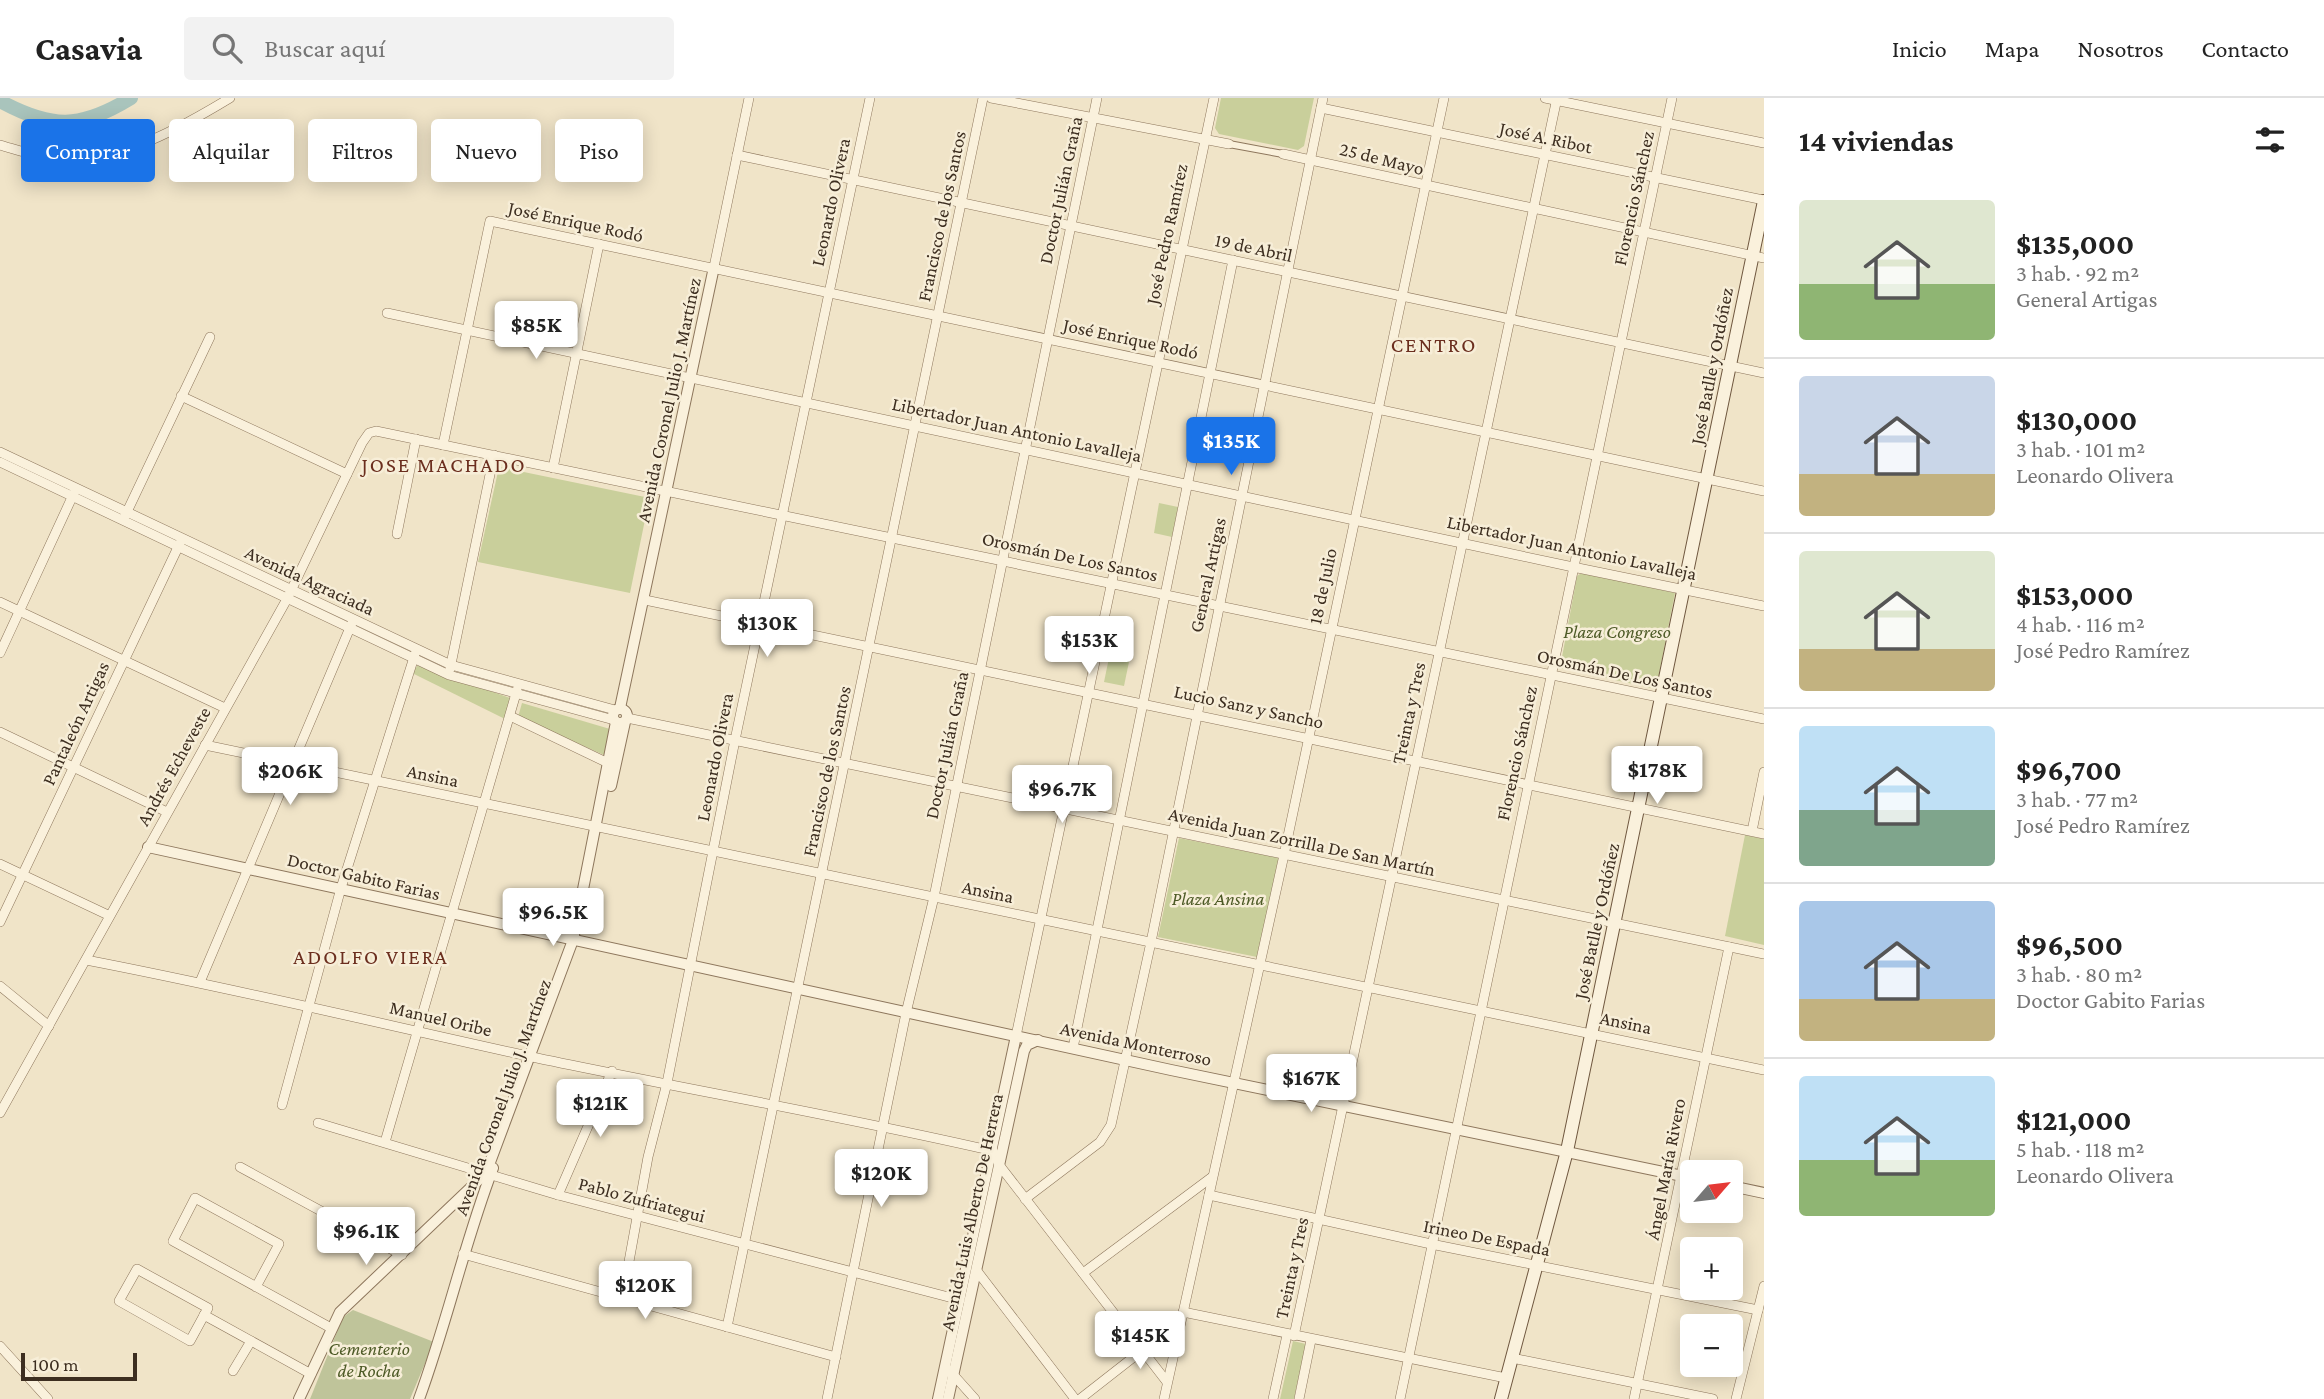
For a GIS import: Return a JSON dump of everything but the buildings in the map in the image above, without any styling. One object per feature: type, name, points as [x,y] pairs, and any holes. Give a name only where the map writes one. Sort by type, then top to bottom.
[{"type":"main road","name":"José Batlle y Ordóñez","points":[[1501,1399],[1539,1265],[1567,1151],[1730,366],[1758,257],[1764,201]]},
{"type":"street","points":[[0,145],[43,157],[96,156],[152,141],[230,98]]},
{"type":"street","name":"Avenida Coronel Julio J. Martínez","points":[[419,1399],[439,1345],[488,1173],[575,940],[749,98]]},
{"type":"street","name":"Leonardo Olivera","points":[[622,1300],[648,1157],[667,1083],[735,740],[870,98]]},
{"type":"street","name":"Francisco de los Santos","points":[[727,1327],[984,98]]},
{"type":"street","name":"25 de Mayo","points":[[991,98],[1311,158],[1533,210],[1758,257]]},
{"type":"street","name":"Doctor Julián Graña","points":[[827,1399],[906,1013],[934,897],[954,787],[1004,559],[1024,449],[1097,98]]},
{"type":"street","name":"José Pedro Ramírez","points":[[1016,1036],[1133,471],[1214,98]]},
{"type":"street","name":"18 de Julio","points":[[1164,1399],[1284,855],[1444,98]]},
{"type":"street","points":[[1545,98],[1764,143]]},
{"type":"street","name":"Florencio Sánchez","points":[[1400,1399],[1502,900],[1672,98]]},
{"type":"street","name":"Treinta y Tres","points":[[1273,1399],[1291,1335],[1344,1105],[1390,877],[1557,99]]},
{"type":"street","name":"José A. Ribot","points":[[1322,103],[1437,132],[1764,201]]},
{"type":"street","name":"General Artigas","points":[[1025,1199],[1100,1142],[1111,1125],[1152,942],[1322,103]]},
{"type":"street","name":"19 de Abril","points":[[737,155],[1764,373]]},
{"type":"street","name":"José Enrique Rodó","points":[[468,331],[490,221],[1764,491]]},
{"type":"street","points":[[554,468],[598,244]]},
{"type":"street","points":[[1073,1048],[1213,373],[1233,260]]},
{"type":"street","name":"Libertador Juan Antonio Lavalleja","points":[[387,313],[1764,606]]},
{"type":"street","points":[[443,445],[468,331]]},
{"type":"street","points":[[125,517],[210,337]]},
{"type":"street","points":[[181,396],[347,474]]},
{"type":"street","name":"Orosmán De Los Santos","points":[[369,433],[383,430],[443,445],[1004,559],[1764,719]]},
{"type":"street","name":"Andrés Echeveste","points":[[0,1113],[86,960],[108,915],[289,595],[369,433]]},
{"type":"street","points":[[397,534],[416,439]]},
{"type":"street","name":"Avenida Agraciada","points":[[0,452],[125,517],[450,670],[516,694],[620,717]]},
{"type":"street","points":[[450,670],[494,455]]},
{"type":"street","name":"Avenida Agraciada","points":[[0,462],[75,492]]},
{"type":"street","points":[[0,653],[75,492]]},
{"type":"street","name":"Pantaleón Artigas","points":[[0,922],[180,542]]},
{"type":"street","name":"Lucio Sanz y Sancho","points":[[645,600],[1308,736],[1764,834]]},
{"type":"street","points":[[0,602],[225,708]]},
{"type":"street","points":[[200,982],[352,623]]},
{"type":"street","points":[[282,1105],[307,1005],[341,888],[415,653]]},
{"type":"street","name":"Avenida Agraciada","points":[[450,670],[519,684],[620,717]]},
{"type":"street","points":[[385,1142],[519,684]]},
{"type":"street","points":[[510,716],[608,763]]},
{"type":"street","name":"Avenida Coronel Julio J. Martínez","points":[[599,827],[608,763],[620,717]]},
{"type":"street","name":"Avenida Juan Zorrilla De San Martín","points":[[620,717],[1764,954]]},
{"type":"street","points":[[0,732],[167,812]]},
{"type":"street","name":"Ansina","points":[[205,746],[1764,1070]]},
{"type":"street","points":[[1752,831],[1764,772]]},
{"type":"street","name":"Doctor Gabito Farias","points":[[148,847],[575,940]]},
{"type":"street","points":[[0,864],[108,915]]},
{"type":"street","name":"Avenida Monterroso","points":[[575,940],[906,1013],[1680,1175]]},
{"type":"street","name":"Ángel María Rivero","points":[[1690,1160],[1705,1058],[1729,947]]},
{"type":"street","name":"Manuel Oribe","points":[[86,960],[307,1005],[533,1057],[883,1125],[993,1151]]},
{"type":"street","points":[[0,986],[49,1026]]},
{"type":"street","name":"Avenida Luis Alberto De Herrera","points":[[948,1399],[960,1300],[1016,1036]]},
{"type":"street","name":"Avenida Luis Alberto De Herrera","points":[[939,1399],[950,1370],[977,1271],[1024,1051],[1027,1045],[1039,1040]]},
{"type":"street","points":[[558,1195],[612,1071]]},
{"type":"street","name":"Pablo Zufriategui","points":[[318,1123],[558,1195],[960,1300]]},
{"type":"street","points":[[993,1151],[1000,1167],[1167,1382]]},
{"type":"street","points":[[240,1167],[402,1255]]},
{"type":"street","points":[[299,1399],[331,1328],[345,1306],[488,1173]]},
{"type":"street","points":[[1083,1273],[1213,1177]]},
{"type":"street","points":[[1743,1189],[1764,1193]]},
{"type":"street","name":"Irineo De Espada","points":[[1209,1195],[1431,1244],[1758,1310]]},
{"type":"street","points":[[256,1287],[279,1244],[195,1198],[173,1241],[256,1287],[331,1328]]},
{"type":"street","name":"Ángel María Rivero","points":[[1634,1399],[1680,1205]]},
{"type":"street","points":[[463,1254],[836,1357]]},
{"type":"street","points":[[206,1312],[190,1340],[119,1301],[137,1269],[206,1312],[251,1341],[311,1374]]},
{"type":"street","points":[[977,1271],[1077,1399],[1142,1351],[1182,1316],[1506,1378]]},
{"type":"street","points":[[1736,1399],[1764,1286]]},
{"type":"street","name":"Treinta y Tres","points":[[1299,1399],[1311,1340]]},
{"type":"street","points":[[233,1371],[251,1341]]},
{"type":"street","points":[[0,1346],[48,1399]]},
{"type":"street","points":[[1511,1359],[1638,1382],[1713,1399]]},
{"type":"street","points":[[950,1370],[975,1399]]},
{"type":"green space","points":[[1221,98],[1314,98],[1304,146],[1298,150],[1219,134],[1215,128]]},
{"type":"green space","points":[[499,467],[645,497],[644,509],[647,510],[630,593],[478,562]]},
{"type":"green space","points":[[1159,503],[1178,507],[1172,537],[1154,533]]},
{"type":"green space","name":"Plaza Congreso","points":[[1583,572],[1675,593],[1656,689],[1560,668],[1577,576]]},
{"type":"green space","points":[[1110,653],[1130,657],[1124,686],[1104,682]]},
{"type":"green space","points":[[418,665],[510,698],[505,719],[412,673]]},
{"type":"green space","points":[[522,703],[610,729],[604,755],[518,717]]},
{"type":"green space","points":[[1745,835],[1764,839],[1764,945],[1725,936]]},
{"type":"green space","name":"Plaza Ansina","points":[[1179,838],[1279,858],[1257,957],[1158,937]]},
{"type":"green space","name":"Cementerio de Rocha","points":[[353,1310],[434,1342],[410,1399],[310,1399],[343,1317]]},
{"type":"green space","points":[[1293,1341],[1306,1344],[1294,1399],[1280,1399]]},
{"type":"waterway","points":[[0,101],[35,117],[66,122],[96,115],[131,98]]},
{"type":"district","name":"CENTRO","points":[[1434,345]]},
{"type":"district","name":"JOSE MACHADO","points":[[444,465]]},
{"type":"district","name":"ADOLFO VIERA","points":[[371,957]]}]
